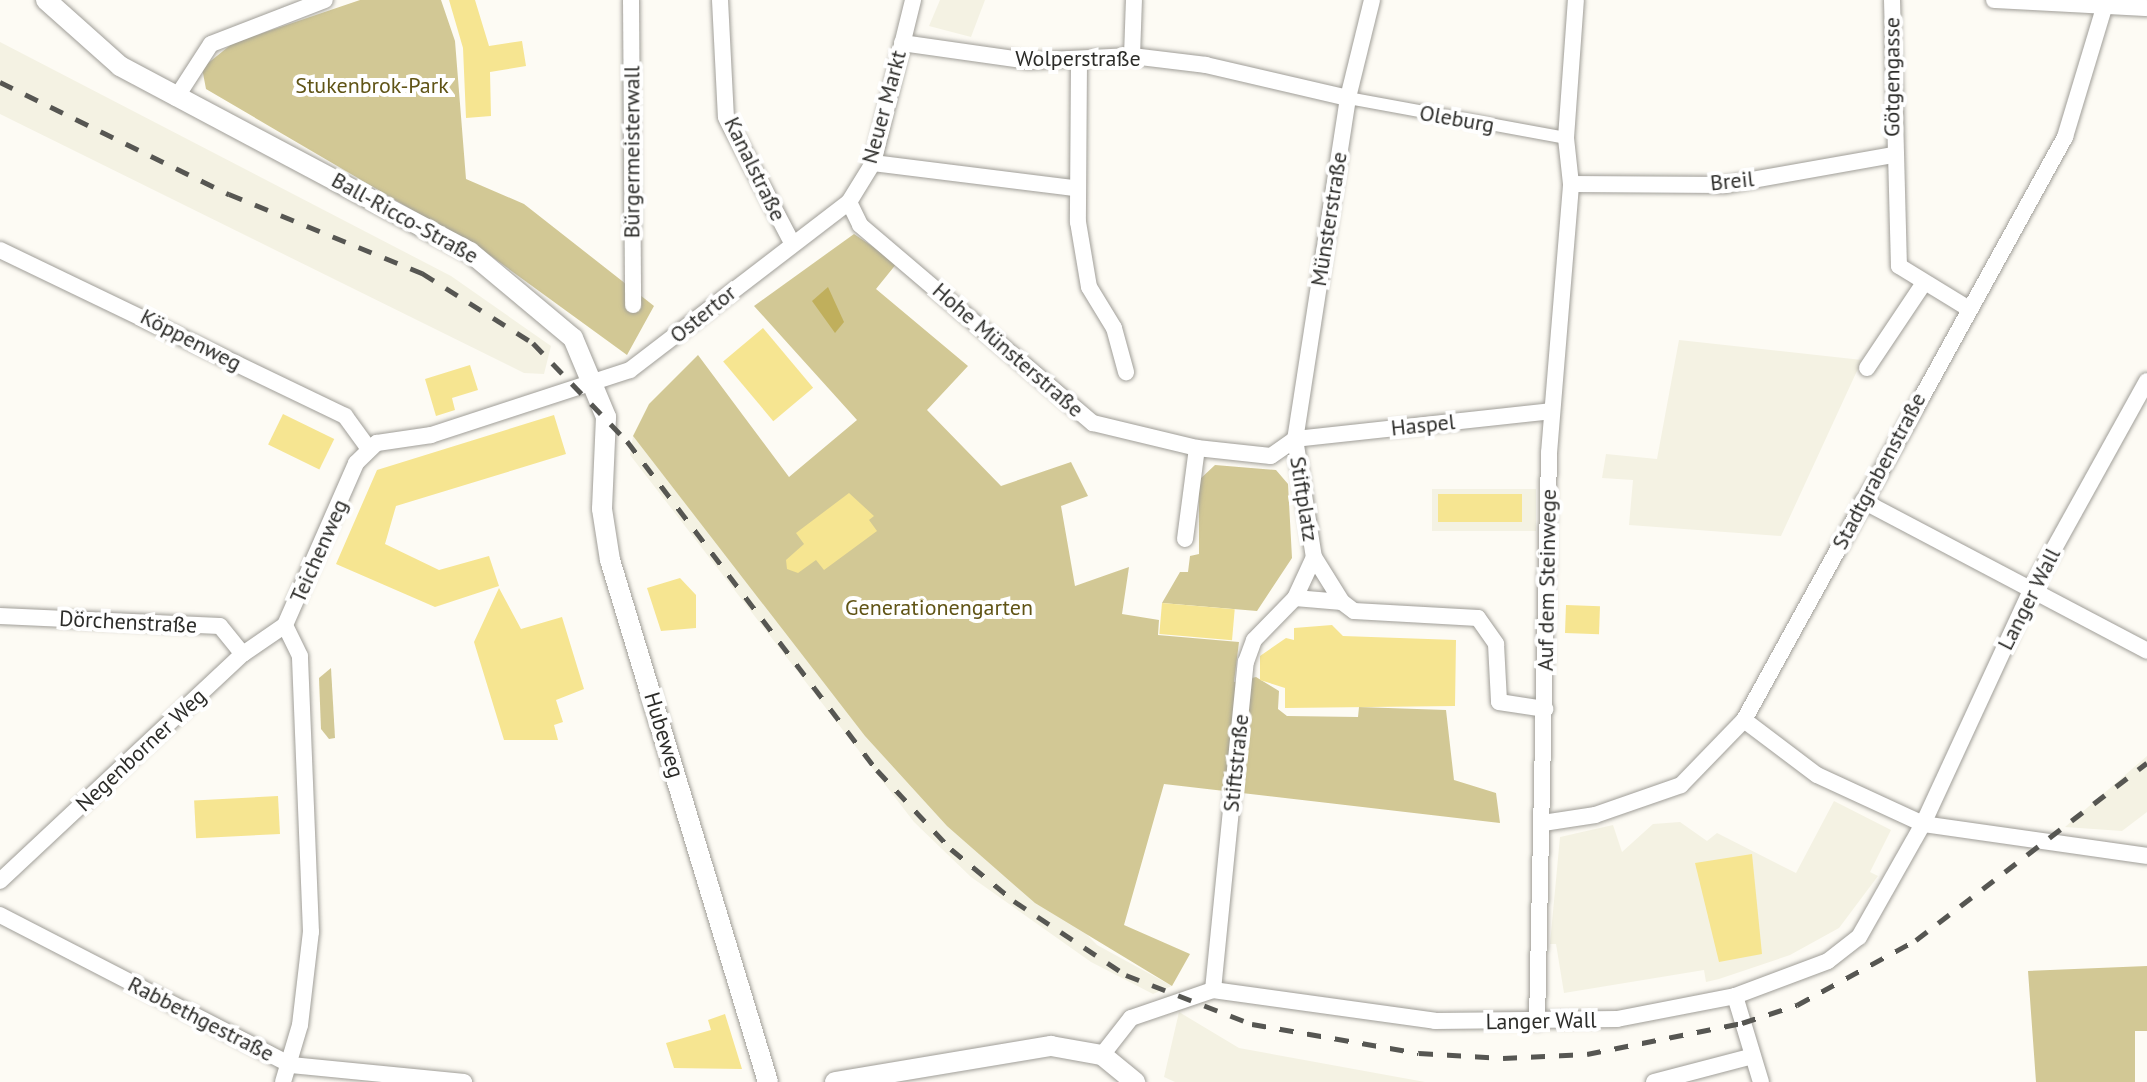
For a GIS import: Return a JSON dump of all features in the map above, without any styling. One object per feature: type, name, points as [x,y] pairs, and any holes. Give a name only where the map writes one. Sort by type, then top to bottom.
[{"type":"street","name":"Ball-Ricco-Straße","points":[[46,0],[78,35],[176,98],[470,252],[555,318],[597,383]]},
{"type":"street","points":[[176,98],[198,57],[226,34],[325,0]]},
{"type":"street","name":"Bürgermeisterwall","points":[[631,0],[633,305]]},
{"type":"street","name":"Kanalstraße","points":[[720,0],[726,117],[796,238]]},
{"type":"street","name":"Neuer Markt","points":[[796,238],[849,202],[873,163],[913,0]]},
{"type":"street","points":[[1132,56],[1134,0]]},
{"type":"street","name":"Münsterstraße","points":[[1295,439],[1348,98],[1372,0]]},
{"type":"street","name":"Auf dem Steinwege","points":[[1537,1022],[1551,411],[1571,184],[1566,138],[1575,48],[1576,0]]},
{"type":"street","name":"Götgengasse","points":[[1892,0],[1892,155],[1899,266],[1924,283]]},
{"type":"street","points":[[1994,0],[2147,8]]},
{"type":"street","name":"Stadtgrabenstraße","points":[[1543,823],[1595,815],[1681,785],[1744,720],[1966,307],[2065,137],[2104,8]]},
{"type":"street","name":"Wolperstraße","points":[[902,43],[1079,61],[1132,56],[1348,98]]},
{"type":"street","points":[[1079,61],[1074,188],[1089,287],[1114,328],[1126,372]]},
{"type":"street","name":"Oleburg","points":[[1348,98],[1566,138]]},
{"type":"street","name":"Breil","points":[[1571,184],[1724,185],[1892,155]]},
{"type":"street","points":[[873,163],[1074,188]]},
{"type":"street","name":"Hohe Münsterstraße","points":[[849,202],[860,225],[1093,423],[1197,448]]},
{"type":"street","name":"Ostertor","points":[[597,383],[652,354],[796,238]]},
{"type":"street","name":"Köppenweg","points":[[0,250],[345,416],[368,448]]},
{"type":"street","points":[[1867,368],[1924,283],[1966,307]]},
{"type":"street","points":[[368,448],[597,383]]},
{"type":"street","name":"Hubeweg","points":[[597,383],[607,429],[602,509],[610,560],[768,1082]]},
{"type":"street","name":"Langer Wall","points":[[1102,1055],[1131,1018],[1213,990],[1435,1021],[1617,1019],[1735,996],[1828,961],[1859,937],[1923,824],[2030,592],[2146,387]]},
{"type":"street","name":"Haspel","points":[[1295,439],[1551,411]]},
{"type":"street","name":"Stiftplatz","points":[[1197,448],[1271,456],[1295,439],[1314,557],[1342,602]]},
{"type":"street","name":"Teichenweg","points":[[283,1082],[291,1065],[311,932],[300,656],[285,625],[368,448]]},
{"type":"street","points":[[1185,539],[1197,448]]},
{"type":"street","points":[[1863,501],[2030,592],[2147,651]]},
{"type":"street","name":"Stiftstraße","points":[[1213,990],[1246,662],[1254,640],[1295,598],[1314,557]]},
{"type":"street","points":[[1295,598],[1342,602],[1354,611],[1478,618],[1496,644],[1499,702],[1545,709]]},
{"type":"street","name":"Dörchenstraße","points":[[0,616],[220,626],[243,654]]},
{"type":"street","name":"Negenborner Weg","points":[[0,881],[243,654],[285,625]]},
{"type":"street","points":[[1744,720],[1817,775],[1923,824],[2147,856]]},
{"type":"street","name":"Rabbethgestraße","points":[[0,915],[291,1065],[384,1080],[464,1082]]},
{"type":"street","points":[[1735,996],[1761,1082]]},
{"type":"street","points":[[835,1082],[1051,1046],[1102,1055],[1135,1082]]},
{"type":"street","points":[[1654,1082],[1753,1056]]},
{"type":"shaded area","points":[[940,0],[985,0],[971,37],[929,26]]},
{"type":"shaded area","points":[[0,42],[451,276],[551,346],[544,374],[524,373],[0,114]]},
{"type":"shaded area","points":[[828,287],[844,322],[835,333],[812,301]]},
{"type":"shaded area","points":[[1679,340],[1862,360],[1781,536],[1629,525],[1633,480],[1602,478],[1606,454],[1657,459]]},
{"type":"shaded area","points":[[633,436],[743,577],[1097,945],[1172,986],[1153,994],[1091,962],[971,877],[914,822],[630,455]]},
{"type":"shaded area","points":[[1432,489],[1536,489],[1536,531],[1432,531]]},
{"type":"shaded area","points":[[2147,756],[2147,812],[2122,831],[2065,827]]},
{"type":"shaded area","points":[[1834,801],[1891,830],[1870,872],[1878,876],[1839,928],[1790,955],[1719,979],[1706,982],[1704,970],[1564,993],[1556,944],[1550,944],[1560,837],[1613,825],[1622,852],[1653,824],[1680,822],[1707,841],[1717,833],[1796,873]]},
{"type":"shaded area","points":[[1179,1012],[1239,1048],[1425,1082],[1175,1082],[1164,1077]]},
{"type":"green space","name":"Stukenbrok-Park","points":[[360,0],[441,0],[455,41],[466,179],[524,204],[654,306],[627,355],[491,256],[206,89],[202,68],[233,43]]},
{"type":"green space","name":"Generationengarten","points":[[854,234],[897,263],[876,289],[968,366],[927,410],[1001,486],[1071,462],[1088,496],[1061,506],[1075,586],[1129,567],[1122,614],[1159,620],[1158,635],[1239,642],[1234,682],[1256,677],[1279,691],[1278,709],[1287,716],[1358,717],[1359,707],[1446,710],[1454,780],[1496,793],[1500,823],[1164,784],[1124,925],[1190,954],[1172,986],[1035,903],[947,826],[865,736],[633,436],[649,404],[698,355],[789,477],[857,420],[754,306]]},
{"type":"green space","points":[[1215,465],[1276,470],[1288,484],[1292,558],[1257,611],[1162,603],[1180,572],[1188,572],[1190,556],[1199,554],[1199,480]]},
{"type":"green space","points":[[331,668],[335,738],[329,739],[321,729],[319,678]]},
{"type":"green space","points":[[2147,966],[2147,1031],[2135,1031],[2135,1082],[2036,1082],[2028,971]]},
{"type":"building","points":[[449,0],[475,0],[489,46],[522,41],[526,66],[490,72],[491,116],[466,118],[463,48]]},
{"type":"building","points":[[763,328],[813,388],[773,421],[723,361]]},
{"type":"building","points":[[470,365],[478,390],[452,398],[455,410],[436,416],[425,379]]},
{"type":"building","points":[[283,414],[334,439],[319,470],[268,445]]},
{"type":"building","points":[[554,415],[566,454],[396,506],[385,544],[439,570],[489,556],[499,586],[435,607],[336,564],[377,470]]},
{"type":"building","points":[[849,493],[874,516],[869,520],[877,531],[824,570],[816,560],[798,573],[787,569],[786,560],[804,544],[796,533]]},
{"type":"building","points":[[1438,494],[1522,494],[1522,522],[1438,522]]},
{"type":"building","points":[[680,578],[696,595],[696,628],[661,631],[647,588]]},
{"type":"building","points":[[499,588],[521,629],[562,617],[584,689],[556,700],[563,722],[554,725],[558,740],[504,740],[474,642]]},
{"type":"building","points":[[1162,603],[1235,609],[1232,640],[1159,634]]},
{"type":"building","points":[[1566,605],[1600,606],[1599,634],[1565,633]]},
{"type":"building","points":[[1332,625],[1343,636],[1456,640],[1455,706],[1285,708],[1285,688],[1260,680],[1260,656],[1286,638],[1294,640],[1294,628]]},
{"type":"building","points":[[278,796],[280,834],[196,838],[194,800]]},
{"type":"building","points":[[1752,854],[1762,954],[1719,962],[1695,863]]},
{"type":"building","points":[[725,1014],[742,1069],[674,1068],[666,1043],[711,1030],[708,1020]]},
{"type":"railway","points":[[0,82],[229,194],[422,273],[533,343],[627,441],[877,770],[951,849],[1014,901],[1126,975],[1252,1024],[1419,1053],[1503,1058],[1587,1054],[1742,1023],[1797,1005],[1916,940],[2147,763]]}]
